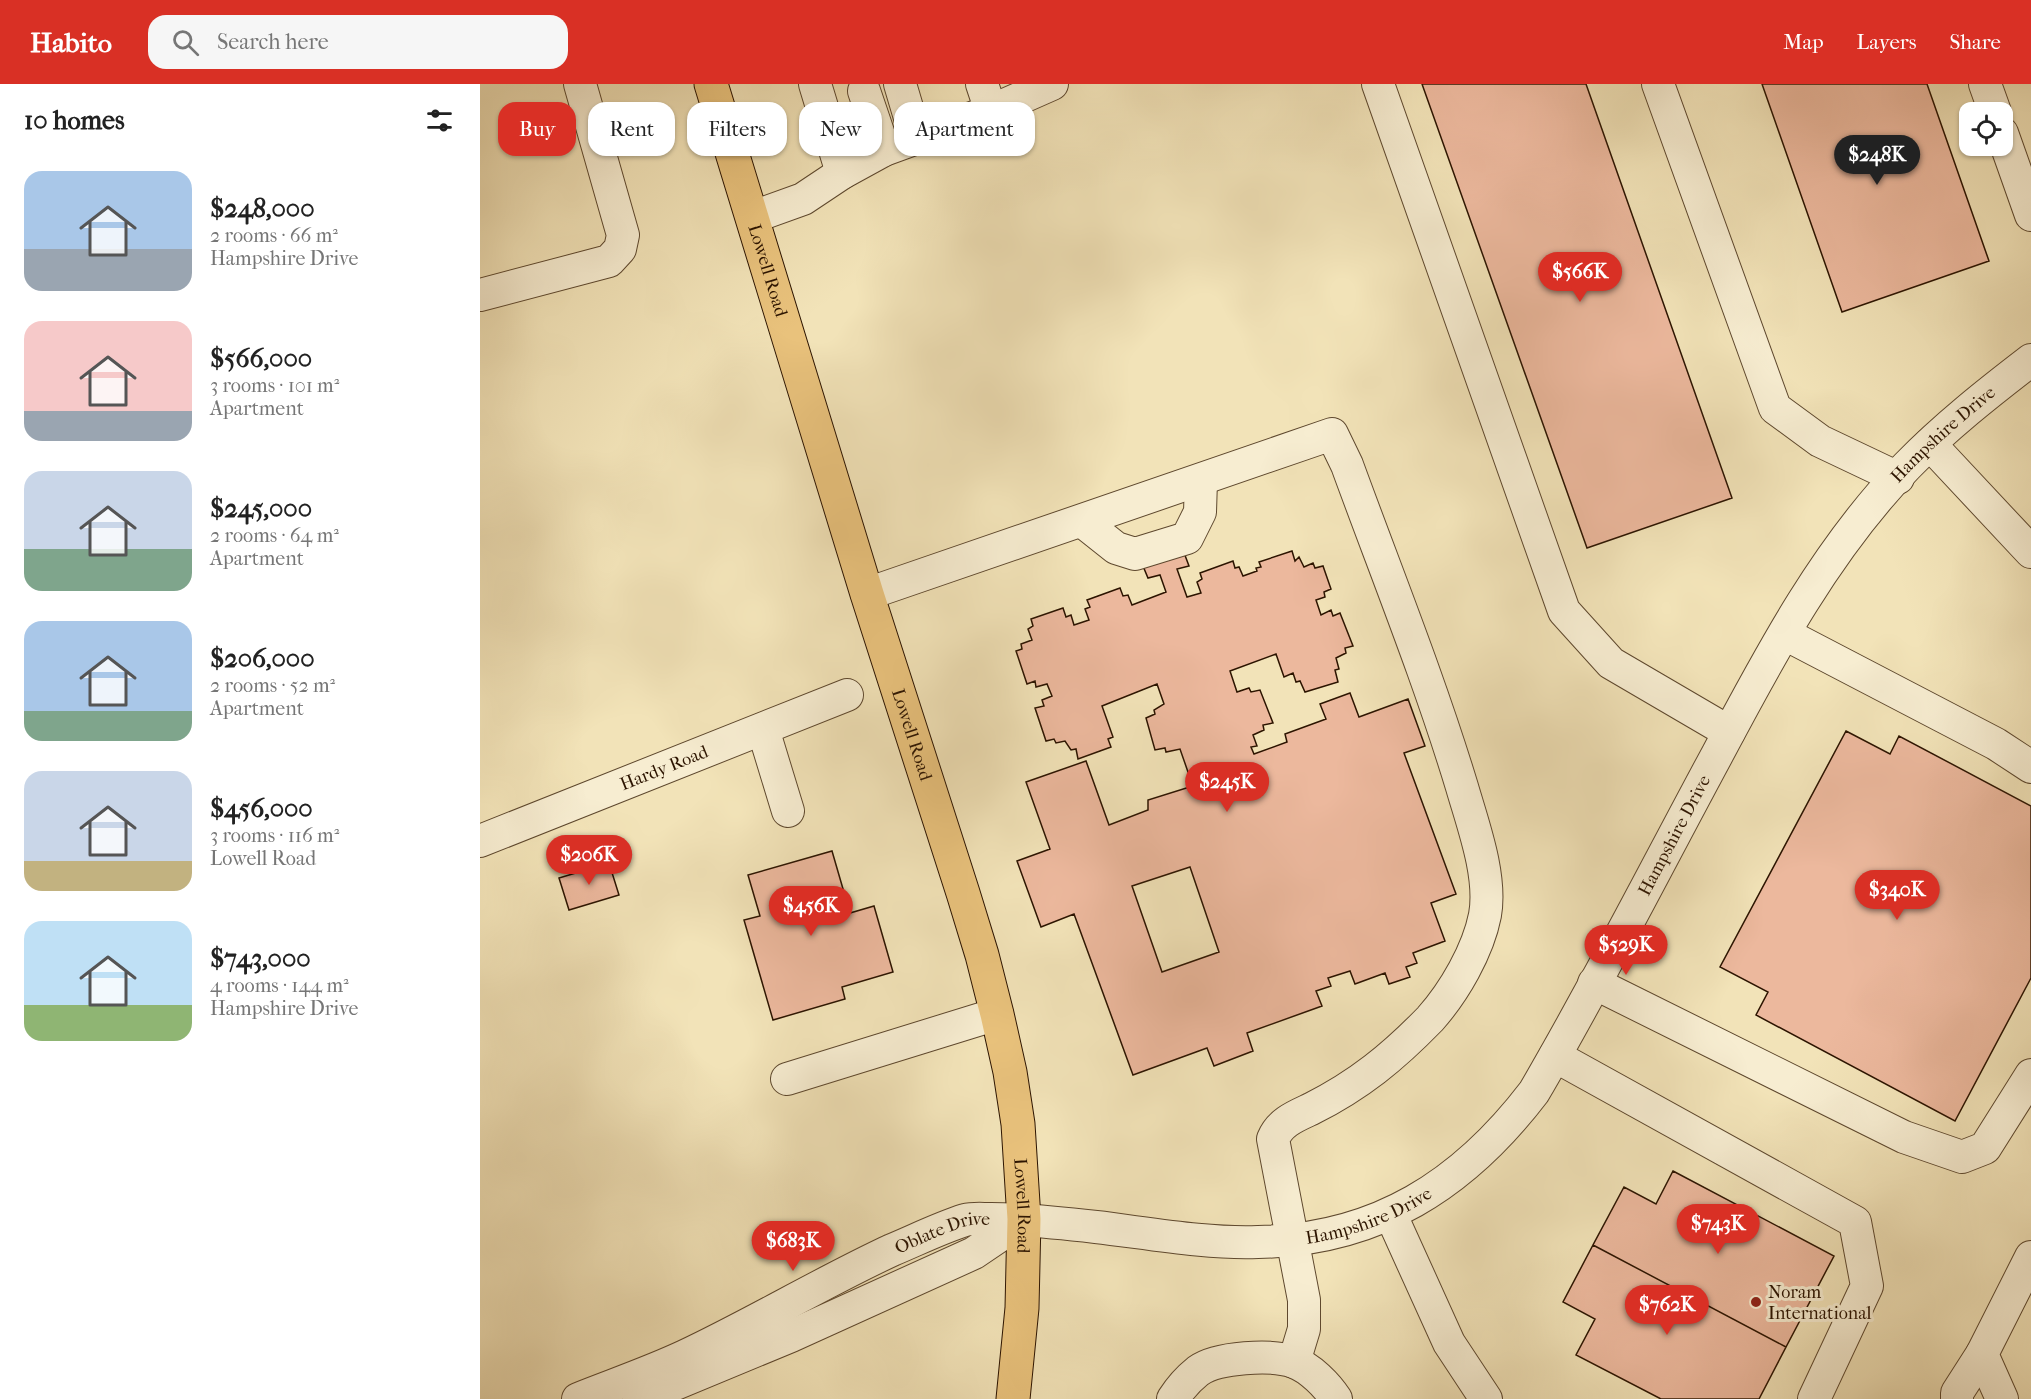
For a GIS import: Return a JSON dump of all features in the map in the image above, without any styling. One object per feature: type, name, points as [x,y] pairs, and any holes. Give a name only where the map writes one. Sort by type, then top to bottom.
[{"type":"main road","name":"Lowell Road","points":[[711,84],[867,594],[963,892],[997,1014],[1010,1072],[1018,1124],[1024,1219],[1022,1308],[1013,1399]]},
{"type":"street","points":[[480,295],[609,261],[620,249],[623,236],[580,84]]},
{"type":"street","points":[[815,84],[842,173]]},
{"type":"street","points":[[900,84],[905,102]]},
{"type":"street","points":[[1378,84],[1564,611],[1611,663],[1729,732]]},
{"type":"street","points":[[1658,84],[1775,408],[1820,441],[1898,478]]},
{"type":"street","points":[[1986,84],[1992,102]]},
{"type":"street","points":[[986,98],[1038,87]]},
{"type":"street","points":[[864,91],[884,150]]},
{"type":"street","points":[[753,217],[803,199],[842,173],[894,146]]},
{"type":"street","points":[[2010,156],[2031,215]]},
{"type":"street","name":"Hampshire Drive","points":[[1024,1219],[1206,1239],[1256,1243],[1291,1241],[1326,1236],[1391,1215],[1453,1175],[1512,1122],[1534,1092],[1729,732],[1824,570],[1863,518],[1930,444],[1953,422],[2031,360]]},
{"type":"street","points":[[867,594],[1332,434],[1347,465],[1444,729],[1471,817],[1486,891],[1485,915],[1477,941],[1459,980],[1441,1007],[1372,1073],[1336,1096],[1292,1118],[1277,1129],[1273,1139],[1304,1300],[1304,1329],[1294,1362]]},
{"type":"street","points":[[1930,444],[2031,552]]},
{"type":"street","points":[[1082,521],[1116,548],[1135,554],[1187,538],[1200,512],[1201,480]]},
{"type":"street","points":[[1785,634],[1996,744],[2031,767]]},
{"type":"street","name":"Hardy Road","points":[[480,841],[847,695]]},
{"type":"street","points":[[763,729],[788,811]]},
{"type":"street","points":[[1594,983],[1904,1137],[1962,1157],[1985,1148],[2031,1075]]},
{"type":"street","points":[[787,1079],[997,1014]]},
{"type":"street","points":[[1555,1056],[1855,1222],[1867,1286],[1814,1399]]},
{"type":"street","points":[[1391,1215],[1449,1343],[1486,1399]]},
{"type":"street","name":"Oblate Drive","points":[[578,1399],[684,1356],[863,1264],[928,1234],[968,1219],[1024,1219]]},
{"type":"street","name":"Oblate Drive","points":[[639,1399],[770,1345],[974,1253],[1024,1219]]},
{"type":"street","points":[[1957,1399],[1957,1393],[1982,1354],[2031,1257]]},
{"type":"street","points":[[1982,1354],[2002,1399]]},
{"type":"street","points":[[1173,1399],[1180,1388],[1200,1370],[1225,1361],[1258,1357],[1294,1362],[1314,1375],[1336,1399]]},
{"type":"building","points":[[1422,84],[1586,84],[1732,498],[1587,548]]},
{"type":"building","points":[[1762,84],[1927,84],[1989,261],[1842,312]]},
{"type":"building","points":[[1174,526],[1189,566],[1177,569],[1187,597],[1201,593],[1197,582],[1202,579],[1200,573],[1233,561],[1235,568],[1239,567],[1243,576],[1257,571],[1256,568],[1261,567],[1259,562],[1292,551],[1295,561],[1299,557],[1304,567],[1313,563],[1315,568],[1323,566],[1331,589],[1324,592],[1325,597],[1316,600],[1321,615],[1331,610],[1333,616],[1340,613],[1353,646],[1345,648],[1346,653],[1336,658],[1339,669],[1335,670],[1338,682],[1305,692],[1300,681],[1296,682],[1293,673],[1284,677],[1276,654],[1230,671],[1237,692],[1249,688],[1251,692],[1260,690],[1273,723],[1263,725],[1264,730],[1253,735],[1257,746],[1251,747],[1254,754],[1287,742],[1285,734],[1326,719],[1320,704],[1350,693],[1359,717],[1408,699],[1425,746],[1404,753],[1456,894],[1431,903],[1445,941],[1413,953],[1417,963],[1406,967],[1410,977],[1389,984],[1385,973],[1355,984],[1350,971],[1328,978],[1331,986],[1316,991],[1322,1006],[1247,1033],[1253,1051],[1214,1066],[1207,1048],[1133,1075],[1074,914],[1041,927],[1017,861],[1050,849],[1026,782],[1086,761],[1109,825],[1148,810],[1148,800],[1196,785],[1191,771],[1188,772],[1180,749],[1166,752],[1165,748],[1155,750],[1146,718],[1155,714],[1154,710],[1164,704],[1157,684],[1102,706],[1113,737],[1108,739],[1111,747],[1078,759],[1076,749],[1071,750],[1065,741],[1056,743],[1054,739],[1046,741],[1035,708],[1044,706],[1042,700],[1052,696],[1047,684],[1036,687],[1035,681],[1027,684],[1016,651],[1022,649],[1021,644],[1032,640],[1028,629],[1033,626],[1031,619],[1063,608],[1066,617],[1071,615],[1074,625],[1089,620],[1085,609],[1090,607],[1087,600],[1120,588],[1123,596],[1128,595],[1132,605],[1166,592],[1160,575],[1148,578],[1133,542]],"holes":[[[1190,867],[1219,952],[1162,972],[1132,886]]]},
{"type":"building","points":[[1846,731],[1890,754],[1899,736],[2031,806],[2031,978],[1955,1121],[1756,1015],[1768,992],[1720,967]]},
{"type":"building","points":[[832,851],[850,913],[874,906],[893,972],[842,987],[845,999],[773,1020],[744,920],[760,916],[748,875]]},
{"type":"building","points":[[609,863],[619,895],[569,910],[559,878]]},
{"type":"building","name":"Noram International","points":[[1673,1171],[1834,1256],[1786,1347],[1593,1245],[1624,1187],[1656,1204]]},
{"type":"building","points":[[1593,1245],[1786,1347],[1759,1399],[1661,1399],[1576,1355],[1595,1319],[1563,1302]]},
{"type":"place","name":"Noram International","points":[[1756,1302]]}]
